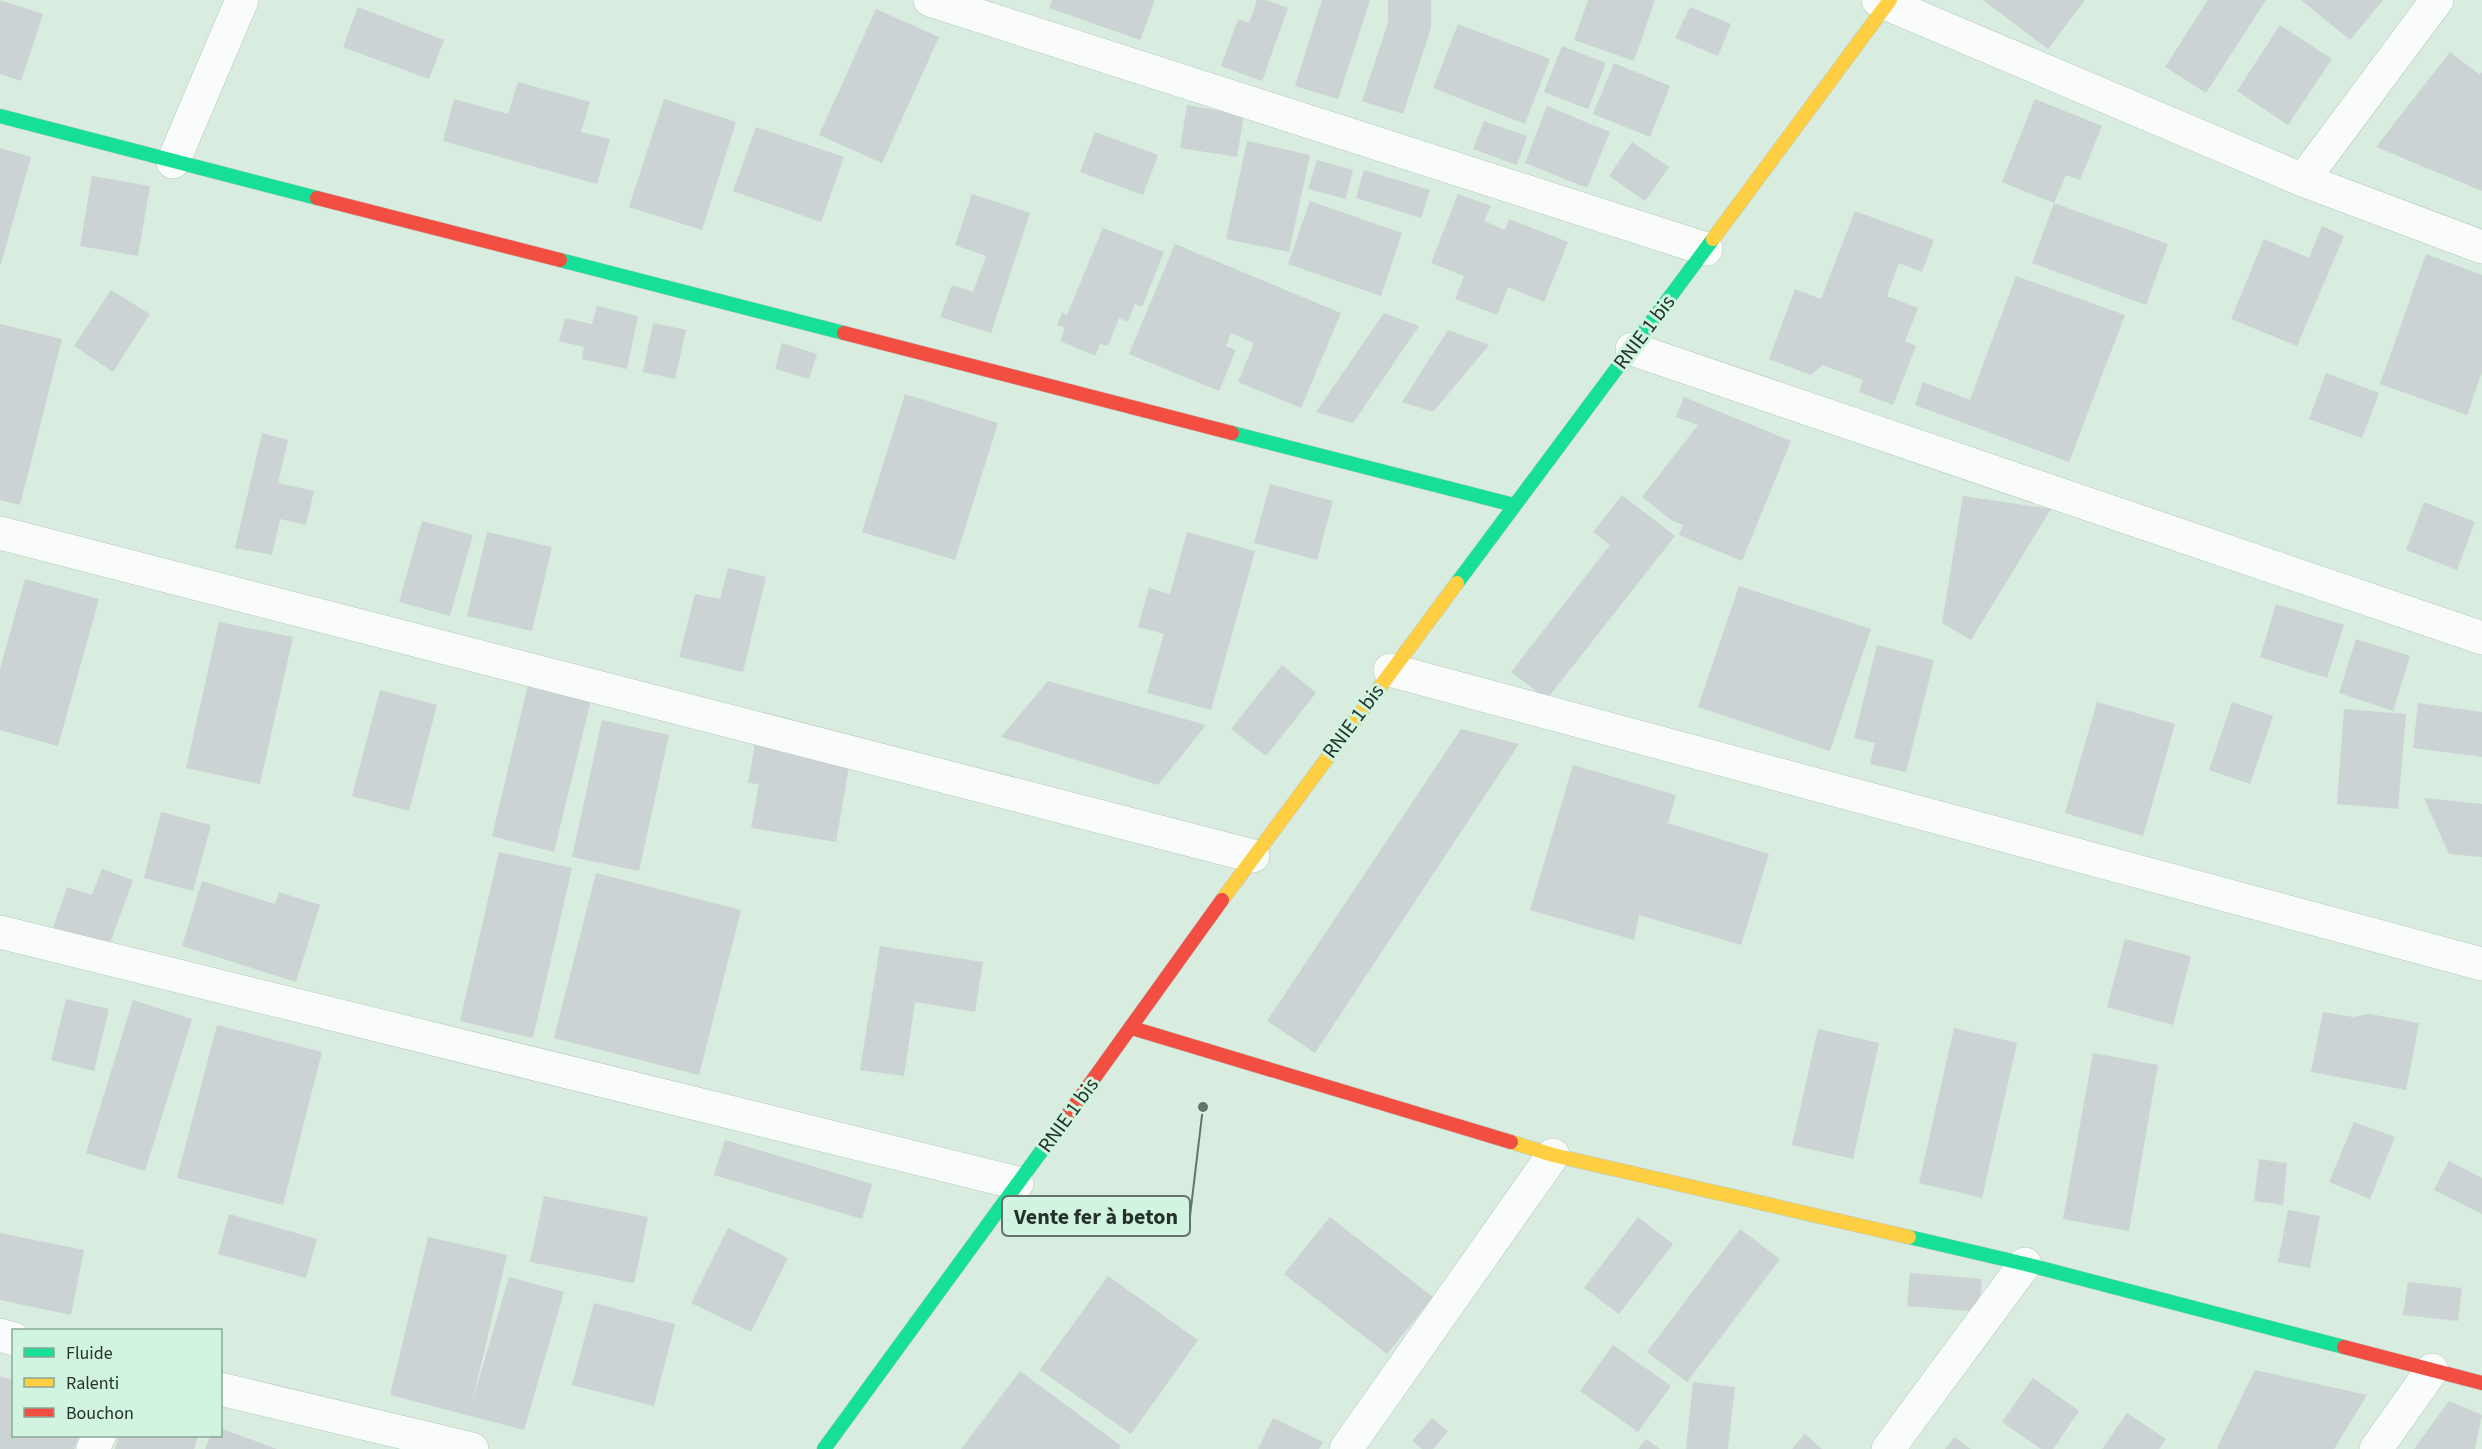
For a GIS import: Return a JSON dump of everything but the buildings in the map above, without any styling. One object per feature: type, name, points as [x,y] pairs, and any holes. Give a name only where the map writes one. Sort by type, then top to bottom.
[{"type":"street","points":[[173,162],[242,0]]},
{"type":"street","points":[[930,0],[1706,249]]},
{"type":"street","points":[[2303,180],[2437,0]]},
{"type":"street","points":[[1885,1],[2303,180],[2482,247]]},
{"type":"street","name":"RNIE 1 bis","points":[[824,1449],[1132,1028],[1253,856],[1706,249],[1885,1]]},
{"type":"street","points":[[0,116],[1514,505]]},
{"type":"street","points":[[1632,349],[2482,638]]},
{"type":"street","points":[[0,533],[1253,856]]},
{"type":"street","points":[[1390,670],[2482,964]]},
{"type":"street","points":[[0,932],[1017,1184]]},
{"type":"street","points":[[1132,1028],[1553,1155],[2025,1264],[2482,1383]]},
{"type":"street","points":[[1347,1449],[1553,1155]]},
{"type":"street","points":[[1888,1449],[2025,1264]]},
{"type":"street","points":[[2376,1449],[2432,1370]]},
{"type":"street","points":[[222,1389],[472,1449]]},
{"type":"traffic: fast","points":[[0,116],[317,198]]},
{"type":"traffic: fast","points":[[1457,583],[1713,239]]},
{"type":"traffic: fast","points":[[560,260],[844,333]]},
{"type":"traffic: fast","points":[[1232,433],[1514,505]]},
{"type":"traffic: fast","points":[[824,1449],[1059,1127]]},
{"type":"traffic: fast","points":[[1909,1237],[2025,1264],[2344,1347]]},
{"type":"traffic: slow","points":[[1713,239],[1890,0]]},
{"type":"traffic: slow","points":[[1222,900],[1457,583]]},
{"type":"traffic: slow","points":[[1511,1142],[1553,1155],[1909,1237]]},
{"type":"traffic: jam","points":[[317,198],[560,260]]},
{"type":"traffic: jam","points":[[844,333],[1232,433]]},
{"type":"traffic: jam","points":[[1059,1127],[1222,900]]},
{"type":"traffic: jam","points":[[1132,1028],[1511,1142]]},
{"type":"traffic: jam","points":[[2344,1347],[2482,1383]]},
{"type":"place","name":"Vente fer à beton","points":[[1203,1107]]}]
